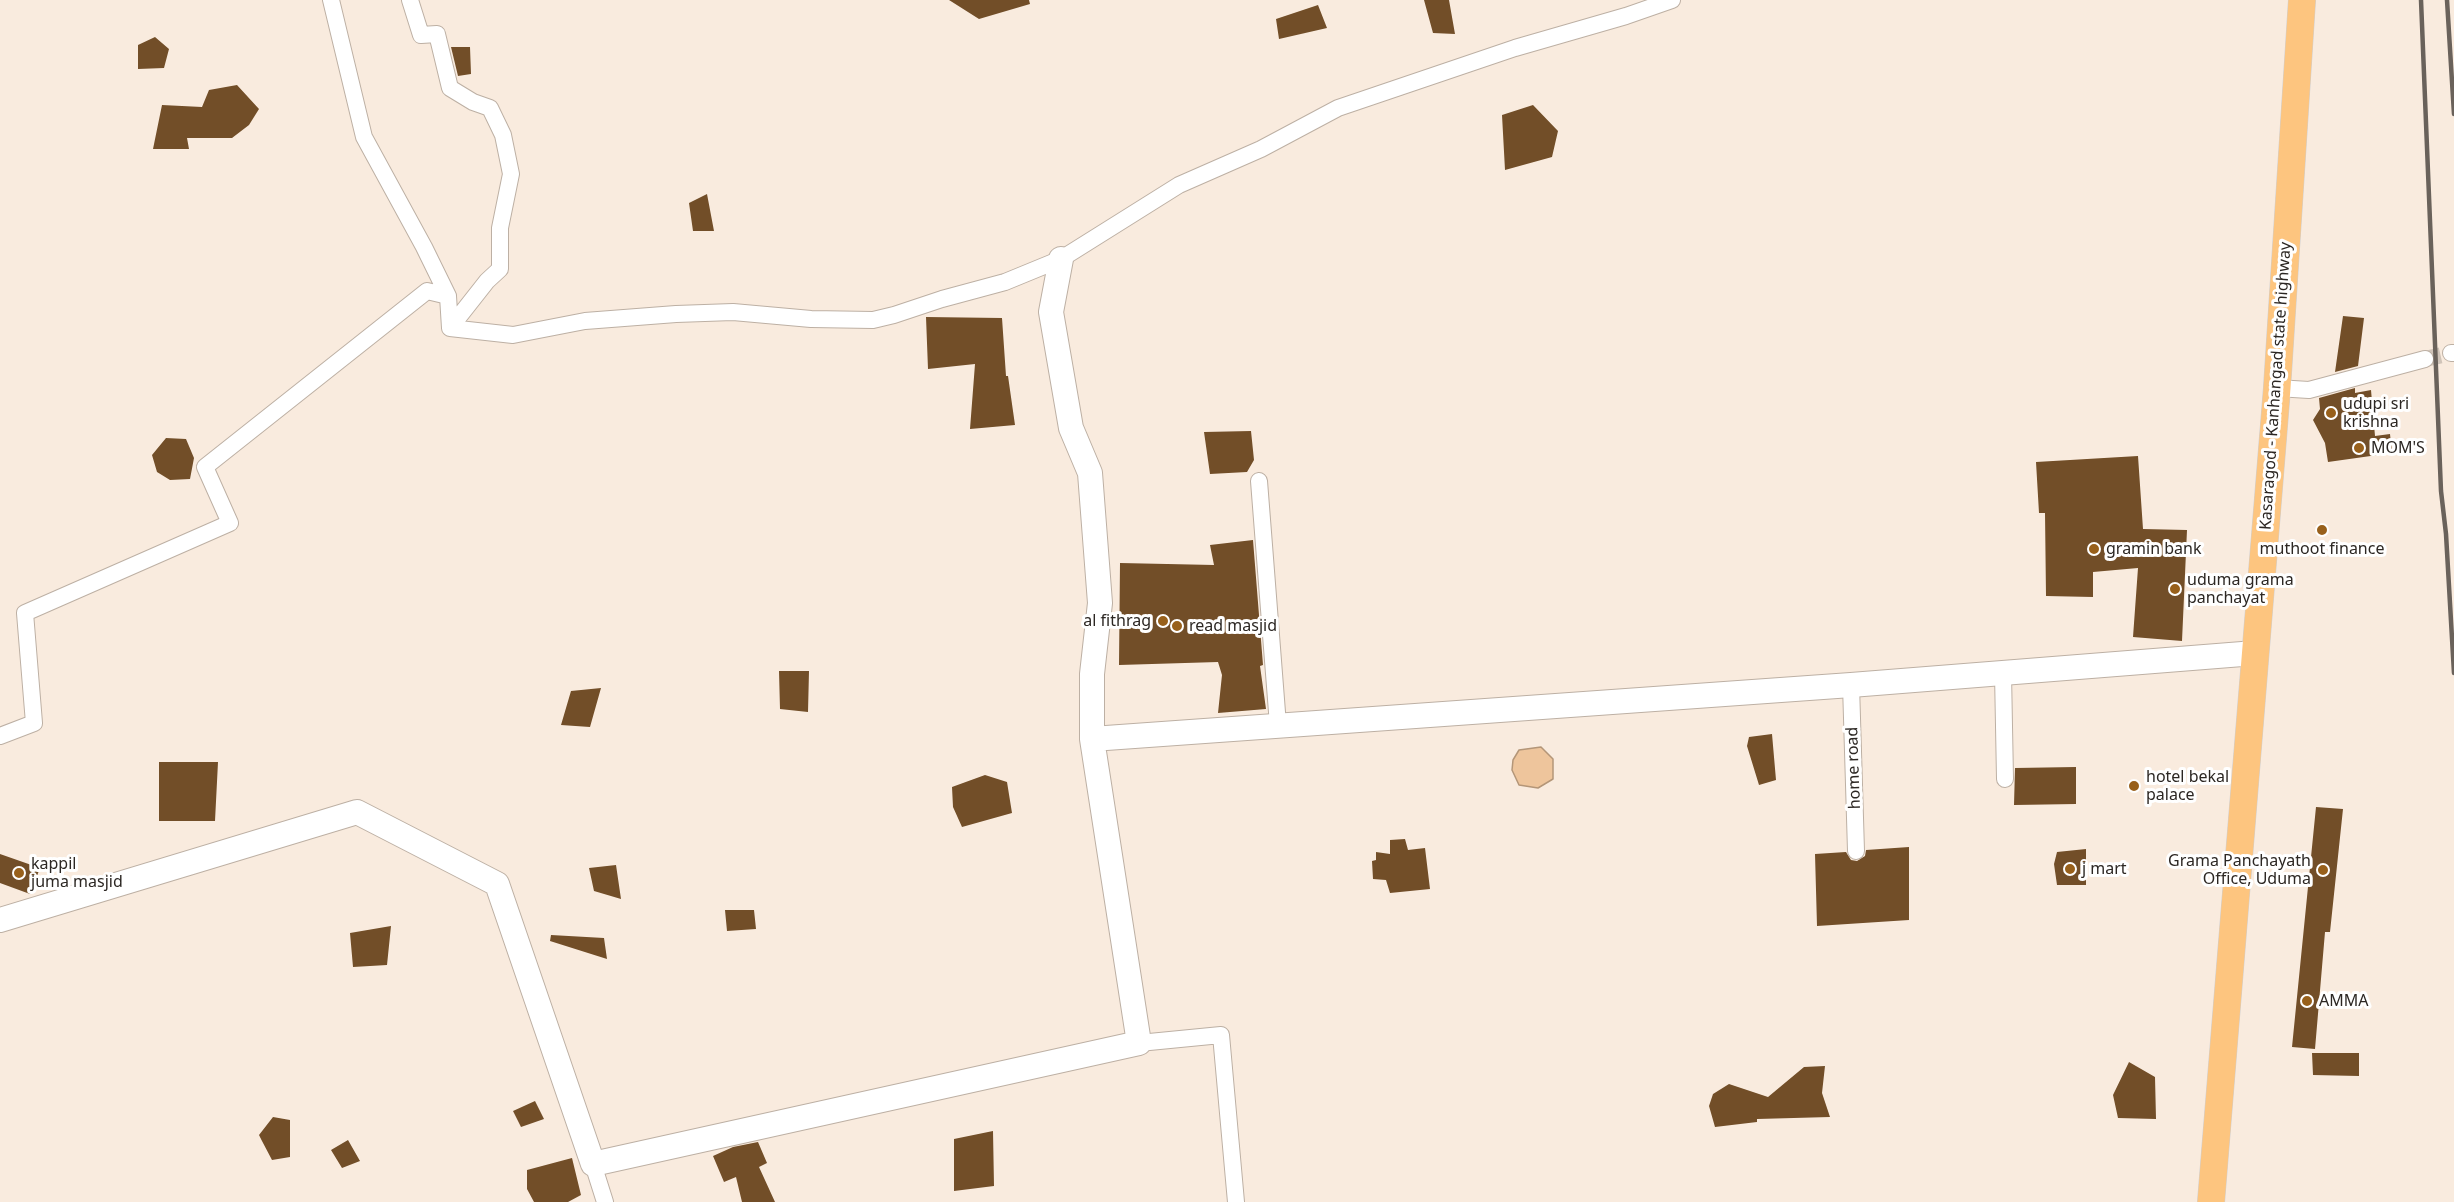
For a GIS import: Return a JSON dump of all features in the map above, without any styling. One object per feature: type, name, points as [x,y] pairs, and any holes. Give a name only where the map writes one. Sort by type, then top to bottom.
[{"type":"main road","name":"Kasaragod - Kanhangad state highway","points":[[2211,1202],[2277,388],[2302,0]]},
{"type":"street","points":[[331,0],[364,137],[448,296],[450,328]]},
{"type":"street","points":[[410,0],[421,35],[437,34],[450,88],[472,102],[490,108],[503,135],[511,174],[500,228],[500,269],[487,281],[450,328]]},
{"type":"street","points":[[450,328],[513,335],[585,321],[733,312],[811,319],[873,320],[1005,282],[1060,259],[1179,185],[1261,149],[1338,108],[1515,48],[1626,16],[1672,0]]},
{"type":"street","points":[[1060,259],[1051,312],[1071,428],[1090,473],[1100,603],[1092,674],[1092,739],[1139,1043]]},
{"type":"street","points":[[0,736],[34,723],[25,614],[230,522],[205,467],[427,291],[448,296]]},
{"type":"street","points":[[2277,388],[2309,390],[2425,359]]},
{"type":"street","points":[[1258,482],[1278,725]]},
{"type":"street","points":[[1092,739],[1851,685],[2255,653]]},
{"type":"street","points":[[2002,673],[2006,779]]},
{"type":"street","name":"home road","points":[[1851,685],[1856,851]]},
{"type":"street","points":[[0,920],[357,812],[497,884],[605,1202]]},
{"type":"street","points":[[593,1164],[1139,1043],[1221,1035],[1236,1202]]},
{"type":"shaded area","points":[[1541,747],[1553,759],[1553,779],[1538,788],[1519,785],[1512,770],[1513,760],[1519,750]]},
{"type":"building","points":[[949,0],[1029,0],[1030,4],[979,19]]},
{"type":"building","points":[[1424,0],[1449,0],[1455,34],[1433,33]]},
{"type":"building","points":[[1318,5],[1327,28],[1279,39],[1276,19]]},
{"type":"building","points":[[155,37],[169,49],[164,68],[138,69],[138,45]]},
{"type":"building","points":[[451,47],[470,47],[471,74],[458,76]]},
{"type":"building","points":[[237,85],[259,109],[249,125],[232,138],[187,138],[189,149],[153,149],[162,105],[202,107],[209,90]]},
{"type":"building","points":[[1533,105],[1558,131],[1552,157],[1505,170],[1502,115]]},
{"type":"building","points":[[707,194],[714,231],[693,231],[689,203]]},
{"type":"building","points":[[2343,316],[2364,318],[2358,366],[2335,372]]},
{"type":"building","points":[[926,317],[1002,318],[1006,376],[1008,376],[1015,425],[970,429],[975,364],[928,369]]},
{"type":"building","points":[[2355,388],[2355,393],[2371,390],[2375,436],[2390,434],[2392,453],[2328,462],[2325,443],[2313,420],[2320,409],[2319,398]]},
{"type":"building","points":[[1251,431],[1254,460],[1247,472],[1210,474],[1204,432]]},
{"type":"building","points":[[166,438],[186,439],[194,458],[190,479],[170,480],[157,472],[152,455]]},
{"type":"building","points":[[2138,456],[2143,529],[2187,530],[2182,641],[2133,637],[2138,568],[2093,572],[2093,597],[2046,596],[2045,513],[2039,513],[2036,462]]},
{"type":"building","points":[[1253,540],[1263,665],[1260,666],[1266,709],[1218,713],[1222,675],[1218,662],[1119,665],[1120,563],[1214,565],[1210,545]]},
{"type":"building","points":[[779,671],[809,671],[808,712],[780,709]]},
{"type":"building","points":[[601,688],[590,727],[561,725],[571,691]]},
{"type":"building","points":[[1772,734],[1776,780],[1759,785],[1747,746],[1749,737]]},
{"type":"building","points":[[159,762],[218,762],[215,821],[159,821]]},
{"type":"building","points":[[2076,767],[2076,804],[2014,805],[2015,768]]},
{"type":"building","points":[[985,775],[1007,782],[1012,813],[962,827],[953,807],[952,787]]},
{"type":"building","points":[[2316,807],[2343,809],[2330,932],[2325,932],[2315,1049],[2292,1047]]},
{"type":"building","points":[[1405,839],[1408,850],[1425,848],[1430,889],[1390,893],[1386,880],[1373,879],[1372,861],[1376,860],[1376,852],[1390,854],[1390,840]]},
{"type":"building","points":[[1909,847],[1909,920],[1817,926],[1815,854],[1846,852],[1851,860],[1857,861],[1865,856],[1866,850]]},
{"type":"building","name":"j mart","points":[[2086,849],[2086,885],[2057,885],[2054,864],[2057,852]]},
{"type":"building","name":"kappil juma masjid","points":[[0,854],[40,868],[30,894],[0,883]]},
{"type":"building","points":[[616,865],[621,899],[594,891],[589,868]]},
{"type":"building","points":[[725,910],[754,910],[756,929],[727,931]]},
{"type":"building","points":[[391,926],[387,965],[353,967],[350,933]]},
{"type":"building","points":[[551,935],[604,938],[607,959],[550,941]]},
{"type":"building","points":[[2312,1053],[2359,1053],[2359,1076],[2313,1075]]},
{"type":"building","points":[[2129,1062],[2155,1077],[2156,1119],[2118,1118],[2113,1095]]},
{"type":"building","points":[[1825,1066],[1822,1093],[1830,1117],[1757,1119],[1757,1122],[1715,1127],[1709,1106],[1713,1094],[1729,1084],[1768,1097],[1804,1067]]},
{"type":"building","points":[[535,1101],[544,1119],[521,1127],[513,1111]]},
{"type":"building","points":[[273,1117],[290,1120],[290,1157],[272,1160],[259,1135]]},
{"type":"building","points":[[993,1131],[994,1186],[954,1191],[954,1139]]},
{"type":"building","points":[[348,1140],[360,1161],[342,1168],[331,1150]]},
{"type":"building","points":[[758,1142],[767,1163],[759,1167],[775,1202],[742,1202],[736,1177],[724,1182],[713,1156],[733,1147]]},
{"type":"building","points":[[572,1158],[581,1195],[568,1202],[534,1202],[527,1189],[527,1170]]},
{"type":"tunnel","points":[[2425,359],[2451,353]]},
{"type":"railway","points":[[2421,0],[2441,491],[2446,534],[2454,673]]},
{"type":"railway","points":[[2447,0],[2454,114]]},
{"type":"place","name":"udupi sri krishna","points":[[2331,413]]},
{"type":"place","name":"MOM'S","points":[[2359,448]]},
{"type":"place","name":"muthoot finance","points":[[2322,530]]},
{"type":"place","name":"gramin bank","points":[[2094,549]]},
{"type":"place","name":"uduma grama panchayat","points":[[2175,589]]},
{"type":"place","name":"al fithrag","points":[[1163,621]]},
{"type":"place","name":"read masjid","points":[[1177,626]]},
{"type":"place","name":"hotel bekal palace","points":[[2134,786]]},
{"type":"place","name":"j mart","points":[[2070,869]]},
{"type":"place","name":"Grama Panchayath Office, Uduma","points":[[2323,870]]},
{"type":"place","name":"kappil juma masjid","points":[[19,873]]},
{"type":"place","name":"AMMA","points":[[2307,1001]]}]
